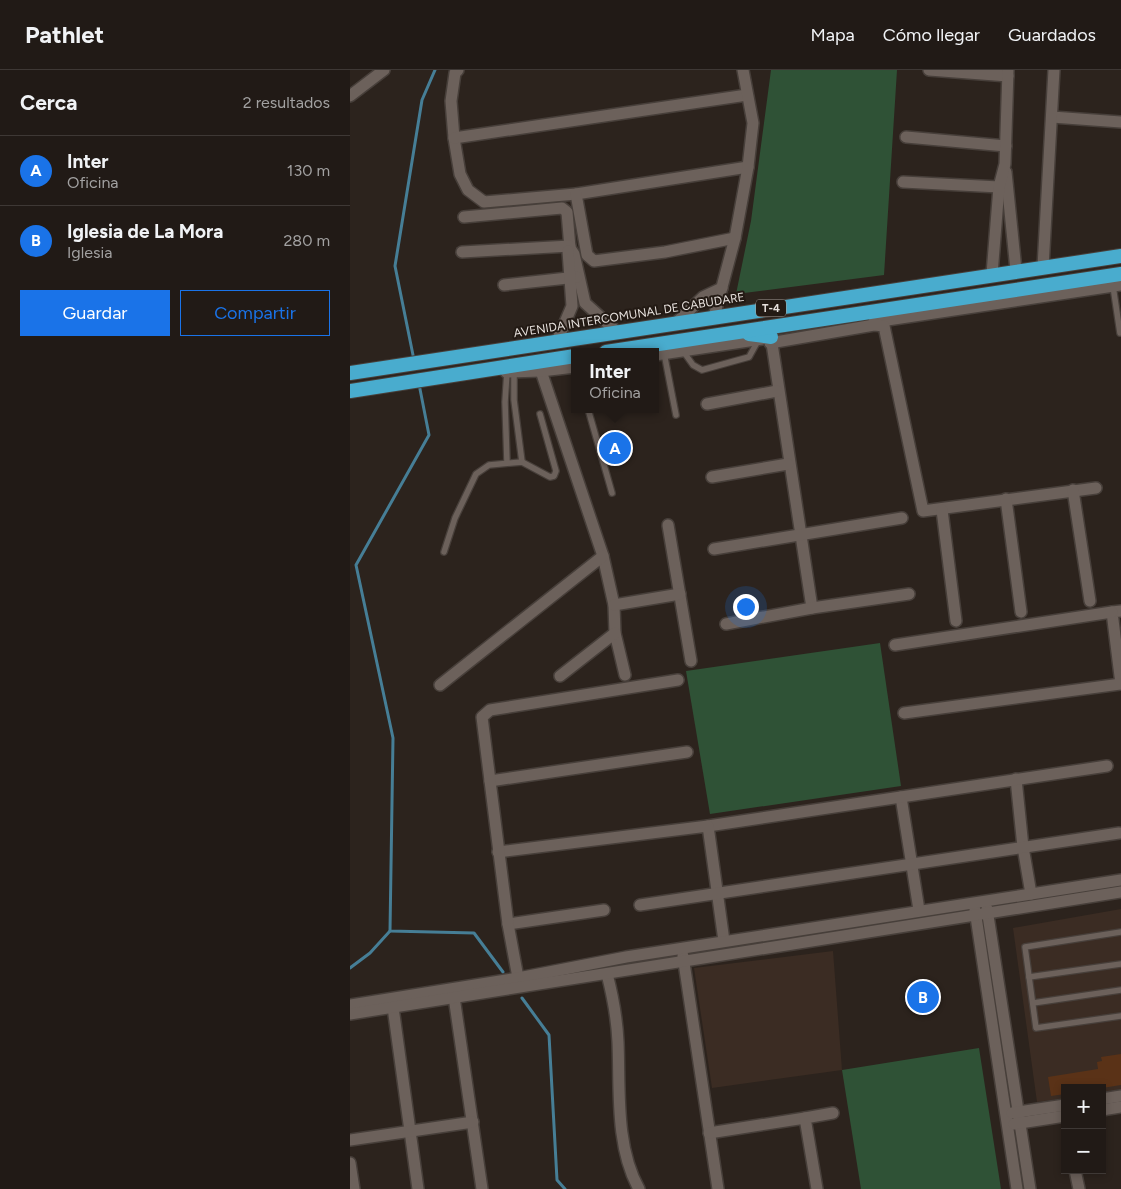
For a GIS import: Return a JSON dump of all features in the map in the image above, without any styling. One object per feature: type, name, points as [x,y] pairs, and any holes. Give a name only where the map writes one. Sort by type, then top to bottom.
[{"type":"highway","name":"AVENIDA INTERCOMUNAL DE CABUDARE","points":[[350,373],[1016,270],[1121,256]]},
{"type":"highway","name":"T-4","points":[[632,348],[1121,274]]},
{"type":"highway","points":[[738,332],[767,340]]},
{"type":"highway","points":[[350,391],[571,357]]},
{"type":"street","points":[[350,96],[384,70]]},
{"type":"street","points":[[458,70],[451,101],[454,138],[460,174],[468,190],[484,202],[576,194],[748,167]]},
{"type":"street","points":[[714,317],[736,238],[748,167],[753,123],[744,70]]},
{"type":"street","points":[[930,70],[1008,73],[1005,164],[1016,270]]},
{"type":"street","points":[[1043,266],[1054,70]]},
{"type":"street","points":[[454,138],[747,95]]},
{"type":"street","points":[[1052,117],[1121,122]]},
{"type":"street","points":[[906,137],[1006,146]]},
{"type":"street","points":[[992,274],[999,186],[1005,164]]},
{"type":"street","points":[[903,182],[999,186]]},
{"type":"street","points":[[576,194],[586,255],[594,261],[665,252],[736,238]]},
{"type":"street","points":[[464,217],[562,208],[567,212],[570,247],[574,254],[572,306],[557,341]]},
{"type":"street","points":[[994,244],[1012,245]]},
{"type":"street","points":[[462,252],[570,247]]},
{"type":"street","points":[[504,285],[574,277]]},
{"type":"street","points":[[574,277],[585,303],[617,332]]},
{"type":"street","points":[[767,340],[1117,285]]},
{"type":"street","points":[[676,322],[703,297],[722,288]]},
{"type":"street","points":[[572,306],[585,303]]},
{"type":"street","points":[[660,354],[883,325],[921,508],[926,512],[1006,499],[1096,488]]},
{"type":"street","points":[[767,340],[812,608]]},
{"type":"street","points":[[474,372],[541,371],[571,367]]},
{"type":"street","points":[[541,371],[603,556],[614,604],[615,634],[625,675]]},
{"type":"street","points":[[350,396],[389,384]]},
{"type":"street","points":[[706,404],[777,391]]},
{"type":"street","points":[[712,476],[788,464]]},
{"type":"street","points":[[1073,490],[1090,601]]},
{"type":"street","points":[[1006,499],[1021,612]]},
{"type":"street","points":[[942,510],[956,620]]},
{"type":"street","points":[[714,549],[902,518]]},
{"type":"street","points":[[668,525],[691,662]]},
{"type":"street","points":[[440,685],[603,556]]},
{"type":"street","points":[[614,604],[680,594]]},
{"type":"street","points":[[726,624],[812,608],[910,594]]},
{"type":"street","points":[[896,646],[1116,611],[1121,684],[904,713]]},
{"type":"street","points":[[560,676],[615,634]]},
{"type":"street","points":[[519,982],[508,924],[482,717],[486,712],[678,680]]},
{"type":"street","points":[[490,781],[687,752]]},
{"type":"street","points":[[498,852],[708,826],[1107,766]]},
{"type":"street","points":[[1016,779],[1023,847],[1031,894]]},
{"type":"street","points":[[901,796],[918,910]]},
{"type":"street","points":[[708,826],[724,941]]},
{"type":"street","points":[[640,905],[1119,833]]},
{"type":"street","points":[[350,1005],[392,1002],[454,993],[519,982],[626,956],[1121,880]]},
{"type":"street","points":[[519,982],[607,974],[1121,892]]},
{"type":"street","points":[[987,901],[1030,1189]]},
{"type":"street","points":[[974,903],[1017,1189]]},
{"type":"street","points":[[508,924],[604,910]]},
{"type":"street","points":[[682,948],[718,1189]]},
{"type":"street","points":[[607,974],[615,1007],[622,1125],[627,1152],[639,1189]]},
{"type":"street","points":[[454,993],[482,1189]]},
{"type":"street","points":[[350,1014],[392,1002]]},
{"type":"street","points":[[392,1002],[418,1189]]},
{"type":"street","points":[[1106,1098],[1121,1096]]},
{"type":"street","points":[[1007,1120],[1061,1106]]},
{"type":"street","points":[[1106,1109],[1121,1107]]},
{"type":"street","points":[[709,1133],[833,1113]]},
{"type":"street","points":[[1019,1118],[1061,1116]]},
{"type":"street","points":[[805,1118],[817,1189]]},
{"type":"street","points":[[350,1140],[473,1122]]},
{"type":"street","points":[[350,1163],[354,1189]]},
{"type":"street","points":[[1076,1174],[1078,1189]]},
{"type":"lane","points":[[1117,285],[1120,333]]},
{"type":"lane","points":[[683,351],[693,365],[702,370],[745,360],[767,340]]},
{"type":"lane","points":[[660,354],[676,415]]},
{"type":"lane","points":[[511,372],[522,462]]},
{"type":"lane","points":[[507,462],[511,372]]},
{"type":"lane","points":[[589,413],[612,493]]},
{"type":"lane","points":[[444,552],[455,518],[476,474],[489,466],[507,462],[522,462],[550,477],[556,473],[540,414]]},
{"type":"lane","points":[[1121,932],[1025,947],[1036,1028],[1121,1016]]},
{"type":"lane","points":[[1029,977],[1121,964]]},
{"type":"lane","points":[[1033,1003],[1121,990]]},
{"type":"shaded area","points":[[1121,909],[1121,1089],[1106,1091],[1106,1084],[1061,1084],[1061,1099],[1037,1102],[1013,928]]},
{"type":"shaded area","points":[[833,951],[842,1070],[712,1088],[694,968]]},
{"type":"green space","points":[[771,70],[897,70],[884,275],[736,294],[751,221]]},
{"type":"green space","points":[[880,643],[901,786],[710,814],[686,671]]},
{"type":"green space","points":[[979,1048],[1001,1189],[861,1189],[842,1070]]},
{"type":"building","points":[[1121,1054],[1121,1085],[1106,1087],[1106,1084],[1061,1084],[1061,1095],[1051,1096],[1048,1077],[1098,1069],[1097,1062],[1102,1061],[1101,1057]]},
{"type":"waterway","points":[[414,360],[395,266],[422,100],[435,70]]},
{"type":"waterway","points":[[419,384],[429,435],[356,565],[393,738],[390,931],[474,933],[503,972]]},
{"type":"waterway","points":[[350,968],[370,953],[390,931]]},
{"type":"waterway","points":[[522,998],[549,1035],[557,1180],[565,1189]]},
{"type":"place","name":"Inter","points":[[615,448]]},
{"type":"place","name":"Iglesia de La Mora","points":[[923,997]]}]
